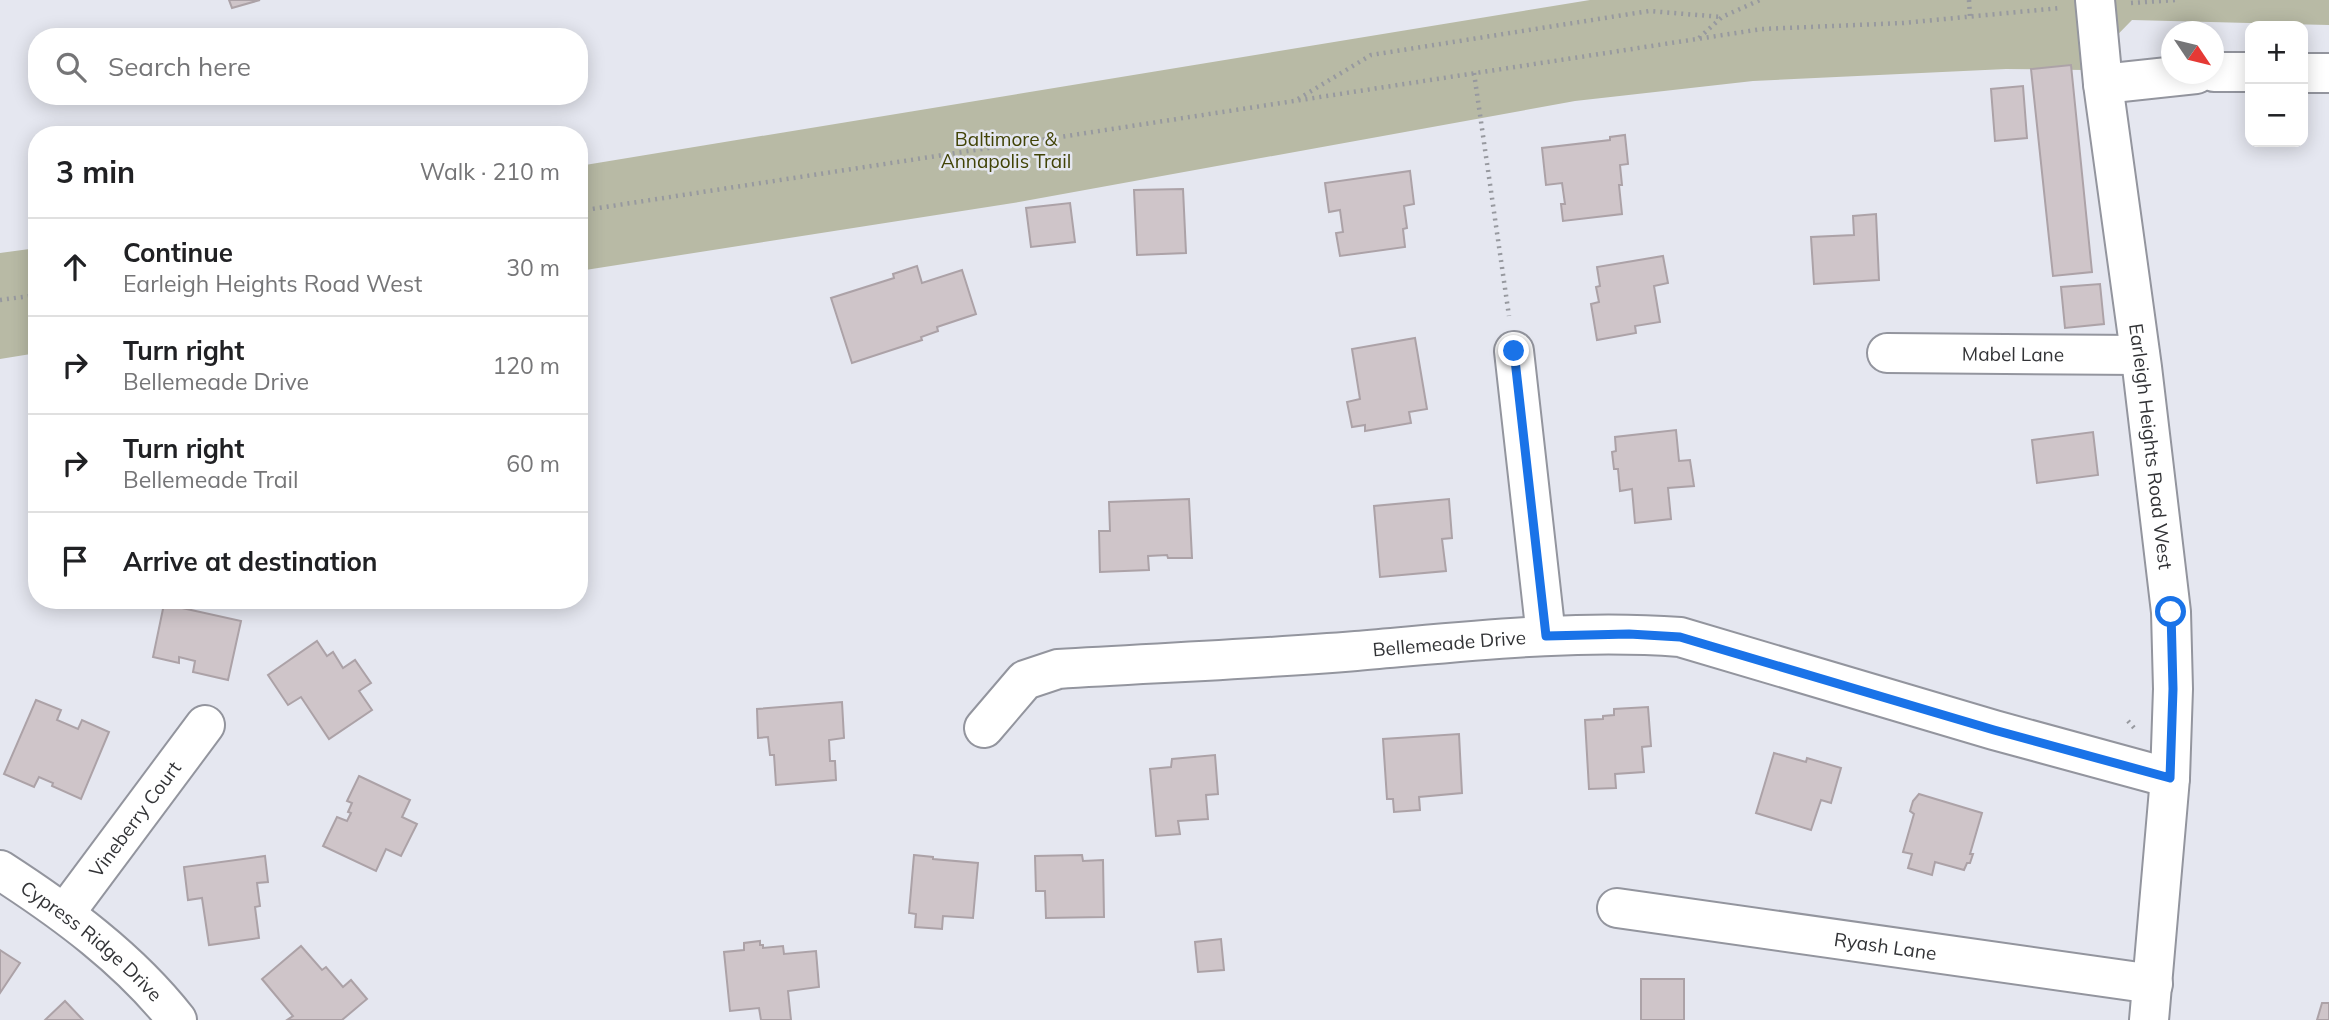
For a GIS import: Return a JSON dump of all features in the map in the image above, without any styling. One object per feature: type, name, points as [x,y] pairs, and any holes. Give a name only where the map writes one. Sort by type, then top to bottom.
[{"type":"street","name":"Earleigh Heights Road West","points":[[2096,3],[2102,84],[2140,355],[2171,612],[2173,689],[2170,778],[2151,1002]]},
{"type":"street","points":[[2224,72],[2245,72]]},
{"type":"street","points":[[2308,73],[2329,73]]},
{"type":"street","points":[[2102,84],[2161,78]]},
{"type":"street","points":[[1514,351],[1546,636]]},
{"type":"street","name":"Mabel Lane","points":[[1887,353],[2140,355]]},
{"type":"street","name":"Bellemeade Drive","points":[[984,728],[1025,680],[1058,669],[1329,653],[1546,636],[1629,634],[1680,637],[1994,730],[2170,778]]},
{"type":"street","name":"Vineberry Court","points":[[65,913],[205,725]]},
{"type":"street","name":"Cypress Ridge Drive","points":[[0,870],[65,913],[159,998],[177,1020]]},
{"type":"street","name":"Ryash Lane","points":[[1618,908],[2151,1002]]},
{"type":"path","points":[[1698,39],[1722,17],[1760,0]]},
{"type":"path","points":[[1969,0],[1970,17]]},
{"type":"path","points":[[588,210],[1762,29],[1903,23],[2096,3],[2176,0]]},
{"type":"path","points":[[1295,101],[1371,55],[1649,10],[1722,17]]},
{"type":"path","points":[[1474,73],[1514,351]]},
{"type":"path","points":[[0,300],[28,296]]},
{"type":"green space","name":"Baltimore & Annapolis Trail","points":[[1590,0],[2329,0],[2329,25],[2308,24],[2308,21],[2245,23],[2132,20],[2083,70],[2006,69],[1753,81],[1575,101],[1019,202],[588,270],[588,165]]},
{"type":"green space","points":[[28,249],[28,354],[0,359],[0,253]]},
{"type":"building","points":[[229,0],[260,0],[232,8]]},
{"type":"building","points":[[2071,65],[2092,272],[2053,276],[2031,69]]},
{"type":"building","points":[[2023,86],[2027,138],[1995,141],[1991,89]]},
{"type":"building","points":[[1625,135],[1628,164],[1620,165],[1622,185],[1619,185],[1622,214],[1563,221],[1561,204],[1565,204],[1562,183],[1546,185],[1542,148],[1610,140],[1610,137]]},
{"type":"building","points":[[1410,171],[1414,204],[1404,206],[1407,228],[1403,229],[1405,247],[1340,256],[1336,233],[1343,232],[1340,210],[1329,212],[1325,183]]},
{"type":"building","points":[[1183,189],[1186,253],[1137,255],[1134,190]]},
{"type":"building","points":[[1070,203],[1075,242],[1031,247],[1026,208]]},
{"type":"building","points":[[1876,214],[1879,280],[1814,284],[1811,237],[1854,235],[1853,216]]},
{"type":"building","points":[[1663,256],[1668,283],[1654,286],[1660,322],[1635,326],[1636,333],[1597,340],[1591,304],[1599,302],[1596,287],[1600,286],[1597,267]]},
{"type":"building","points":[[917,266],[922,283],[962,270],[976,314],[937,327],[938,331],[921,337],[922,340],[852,363],[831,298],[894,278],[893,274]]},
{"type":"building","points":[[2100,284],[2104,324],[2065,328],[2061,287]]},
{"type":"building","points":[[1415,338],[1427,409],[1409,412],[1411,423],[1365,431],[1365,425],[1352,427],[1347,402],[1360,399],[1352,349]]},
{"type":"building","points":[[1676,430],[1679,461],[1690,460],[1694,486],[1668,488],[1671,519],[1635,523],[1632,489],[1620,491],[1618,469],[1614,469],[1612,452],[1616,451],[1615,437]]},
{"type":"building","points":[[2093,432],[2098,475],[2037,483],[2032,440]]},
{"type":"building","points":[[1189,499],[1192,558],[1148,556],[1149,570],[1100,572],[1099,531],[1110,531],[1109,502]]},
{"type":"building","points":[[1449,499],[1452,538],[1442,539],[1446,571],[1380,577],[1374,506]]},
{"type":"building","points":[[163,609],[187,609],[241,621],[228,680],[193,672],[195,661],[179,657],[179,663],[153,657]]},
{"type":"building","points":[[317,641],[327,656],[333,652],[343,668],[355,660],[371,683],[359,691],[372,710],[329,739],[301,697],[288,705],[268,675]]},
{"type":"building","points":[[36,700],[61,710],[57,720],[78,729],[82,720],[109,732],[81,799],[39,777],[34,787],[4,774]]},
{"type":"building","points":[[842,702],[844,738],[829,740],[830,761],[835,761],[836,780],[776,785],[774,755],[770,755],[768,737],[758,738],[757,709]]},
{"type":"building","points":[[1648,707],[1651,746],[1642,747],[1644,772],[1615,774],[1616,788],[1589,789],[1585,720],[1614,715],[1614,709]]},
{"type":"building","points":[[1459,734],[1462,793],[1419,797],[1420,810],[1394,812],[1393,799],[1387,799],[1383,739]]},
{"type":"building","points":[[1774,753],[1806,762],[1807,758],[1841,768],[1831,803],[1821,800],[1811,830],[1756,813]]},
{"type":"building","points":[[1215,755],[1218,794],[1206,795],[1208,819],[1178,821],[1180,834],[1156,836],[1150,769],[1171,767],[1172,759]]},
{"type":"building","points":[[359,776],[410,800],[402,817],[417,824],[401,856],[386,849],[376,871],[323,846],[337,817],[347,821],[352,803],[347,801]]},
{"type":"building","points":[[1919,794],[1982,813],[1970,854],[1973,854],[1964,870],[1935,862],[1932,875],[1908,868],[1912,854],[1903,852],[1914,814],[1910,811]]},
{"type":"building","points":[[914,855],[978,863],[973,918],[943,916],[942,929],[915,927],[916,914],[909,913]]},
{"type":"building","points":[[1082,855],[1083,861],[1103,860],[1104,917],[1046,918],[1045,891],[1036,891],[1035,856]]},
{"type":"building","points":[[265,856],[268,882],[257,883],[260,906],[255,907],[259,938],[209,945],[202,898],[188,900],[184,867]]},
{"type":"building","points":[[1221,939],[1224,970],[1198,972],[1195,942]]},
{"type":"building","points":[[760,941],[763,948],[783,946],[784,954],[816,951],[819,987],[788,991],[791,1020],[761,1020],[759,1008],[730,1011],[724,952],[744,950],[744,943]]},
{"type":"building","points":[[301,946],[322,970],[326,967],[343,987],[351,980],[367,999],[342,1020],[287,1020],[293,1016],[262,979]]},
{"type":"building","points":[[0,950],[20,963],[0,993]]},
{"type":"building","points":[[1641,979],[1684,979],[1684,1020],[1641,1020]]},
{"type":"building","points":[[65,1001],[83,1020],[45,1020]]},
{"type":"building","points":[[2322,1003],[2329,1003],[2329,1020],[2317,1020]]},
{"type":"route","points":[[1514,351],[1546,636],[1629,634],[1680,637],[1994,730],[2170,778],[2173,689],[2171,612]]}]
